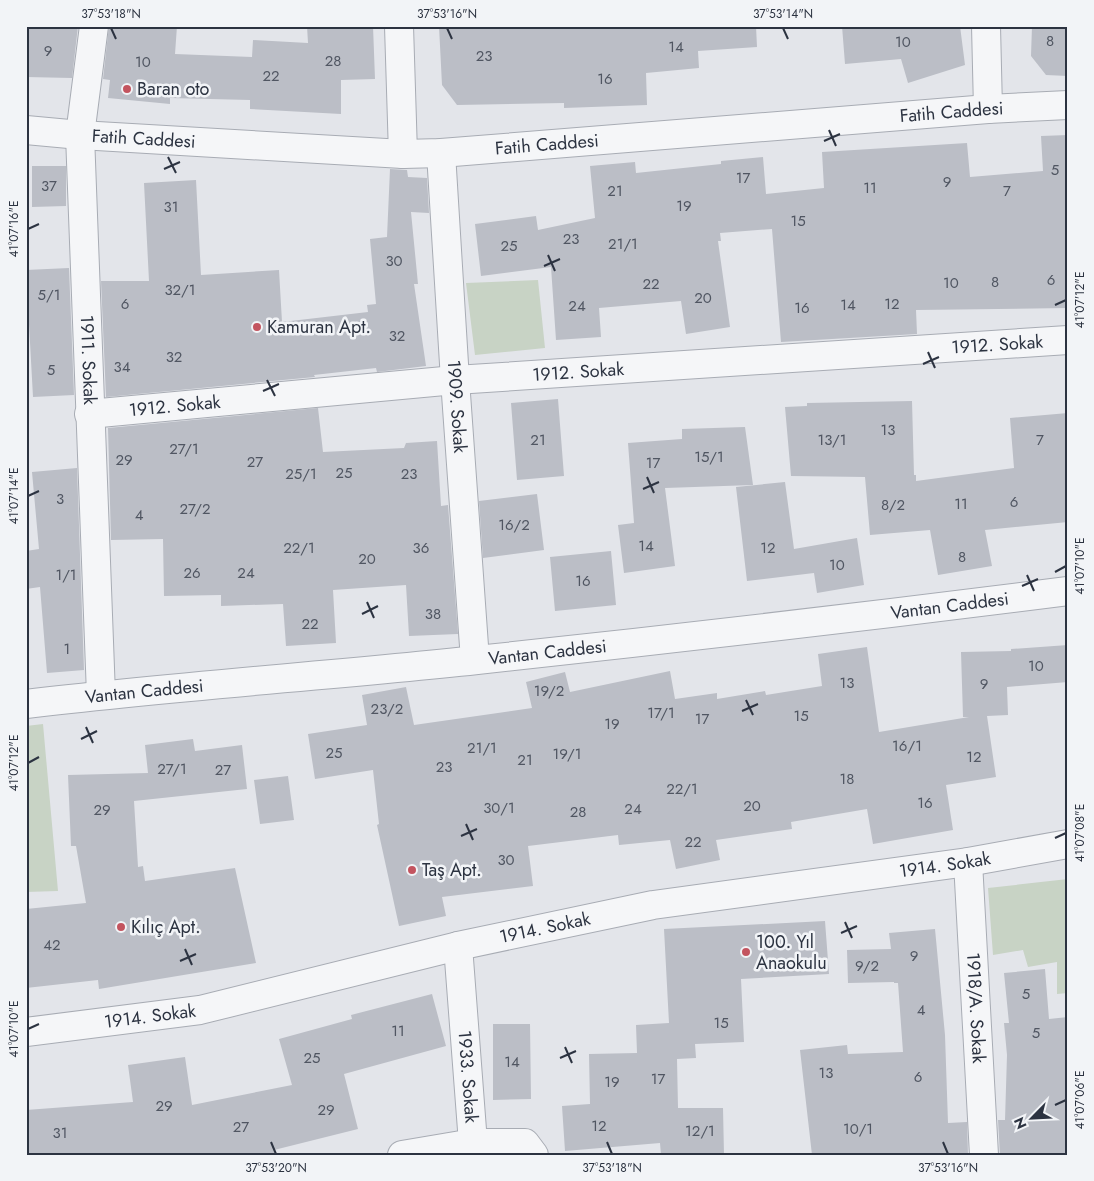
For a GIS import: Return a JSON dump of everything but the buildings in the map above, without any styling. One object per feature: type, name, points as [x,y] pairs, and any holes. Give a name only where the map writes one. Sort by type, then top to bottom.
[{"type":"street","name":"1911. Sokak","points":[[94,26],[80,135],[101,695]]},
{"type":"street","points":[[398,26],[403,154]]},
{"type":"street","points":[[986,26],[988,108]]},
{"type":"street","name":"Fatih Caddesi","points":[[26,130],[80,135],[403,154],[441,153],[988,108],[1068,105]]},
{"type":"street","name":"1909. Sokak","points":[[441,153],[475,660]]},
{"type":"street","name":"1912. Sokak","points":[[89,414],[455,380],[1068,340]]},
{"type":"street","name":"Vantan Caddesi","points":[[26,704],[101,695],[475,660],[816,622],[1068,591]]},
{"type":"street","name":"1914. Sokak","points":[[26,1032],[200,1010],[458,946],[653,905],[968,862],[1068,844]]},
{"type":"street","name":"1918/A. Sokak","points":[[968,862],[984,1155]]},
{"type":"street","name":"1933. Sokak","points":[[458,946],[473,1143],[525,1143],[534,1155]]},
{"type":"street","points":[[402,1155],[473,1143]]},
{"type":"green space","points":[[538,280],[545,348],[475,355],[466,283]]},
{"type":"green space","points":[[43,724],[58,891],[26,892],[26,726]]},
{"type":"green space","points":[[1068,879],[1068,993],[1057,994],[1057,962],[1028,967],[1023,950],[993,955],[988,888]]},
{"type":"place","name":"Baran oto","points":[[127,89]]},
{"type":"place","name":"Kamuran Apt.","points":[[257,327]]},
{"type":"place","name":"Taş Apt.","points":[[412,870]]},
{"type":"place","name":"Kılıç Apt.","points":[[121,927]]},
{"type":"place","name":"100. Yıl Anaokulu","points":[[746,952]]}]
